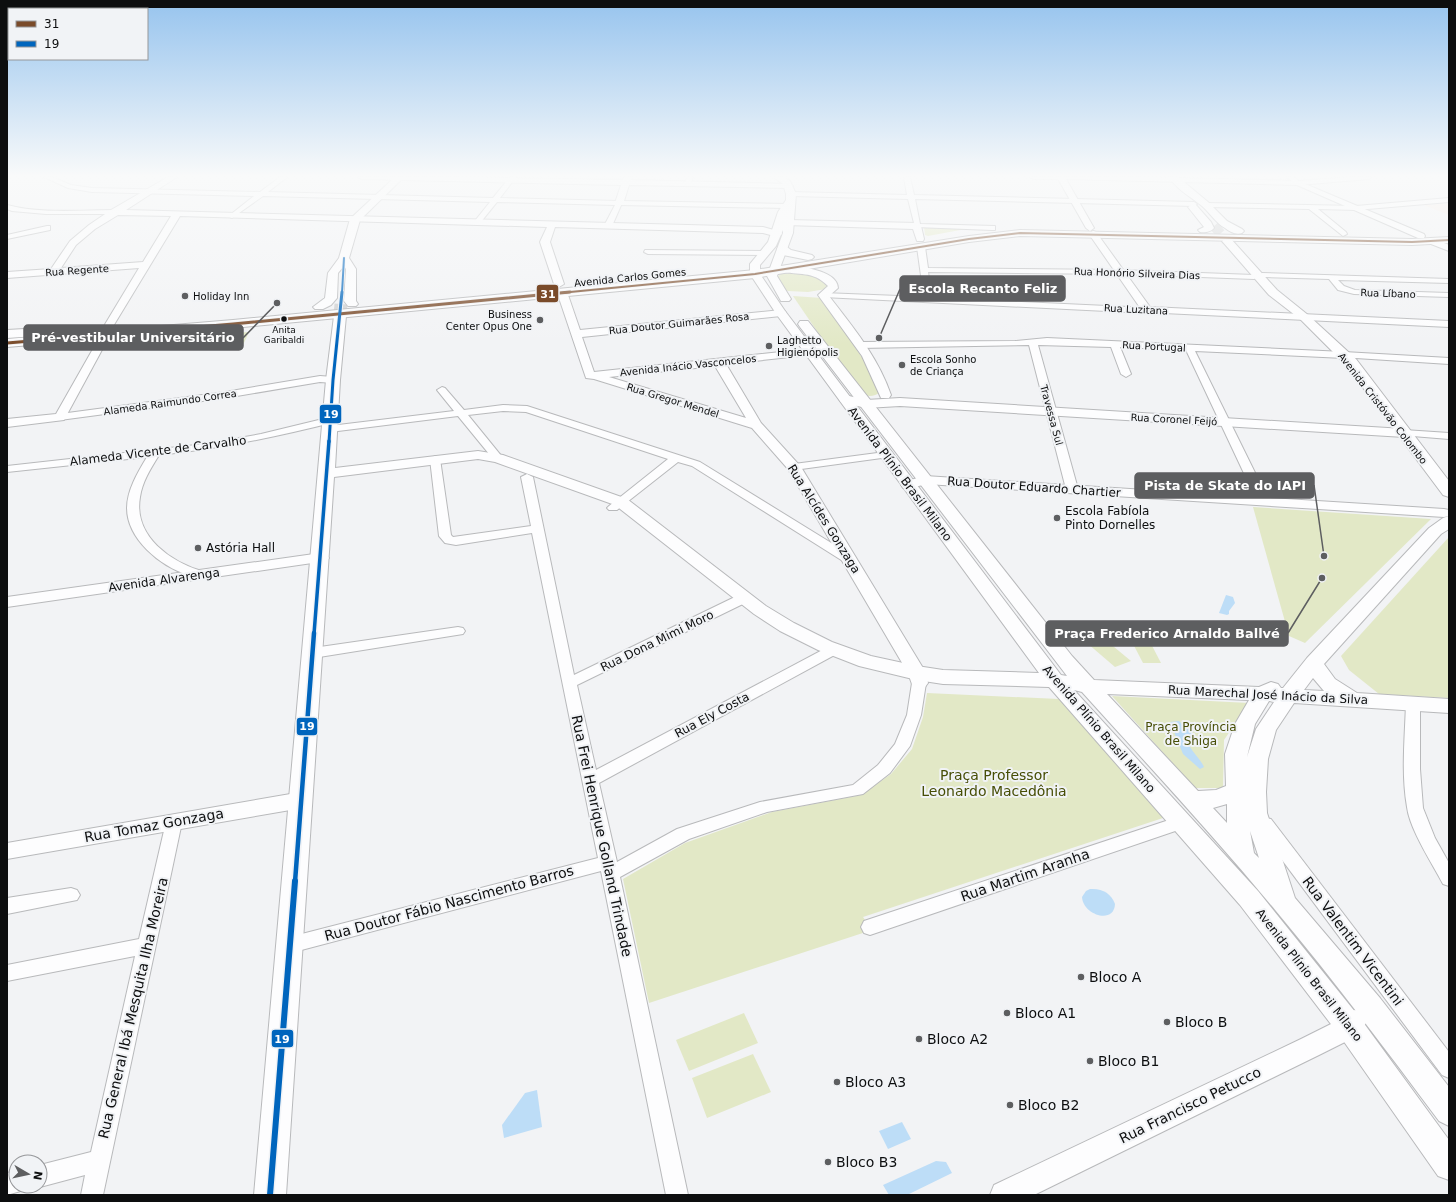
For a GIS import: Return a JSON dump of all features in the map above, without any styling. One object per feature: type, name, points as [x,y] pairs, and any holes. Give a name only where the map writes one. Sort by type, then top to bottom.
[{"type":"main road","points":[[270,1195],[321,558],[333,379],[345,309],[344,258],[352,233]]},
{"type":"main road","points":[[778,267],[788,233]]},
{"type":"main road","points":[[778,267],[920,243],[968,233]]},
{"type":"main road","points":[[778,267],[808,257],[920,243],[1021,233]]},
{"type":"main road","name":"Avenida Cristóvão Colombo","points":[[1214,233],[1218,240],[1304,313],[1297,315]]},
{"type":"main road","points":[[1221,233],[1236,238],[1434,242],[1449,240]]},
{"type":"main road","points":[[1232,233],[1262,278]]},
{"type":"main road","points":[[755,269],[764,253],[778,234]]},
{"type":"main road","points":[[1236,238],[1343,234],[1421,236],[1449,234]]},
{"type":"main road","name":"Avenida Cristóvão Colombo","points":[[1236,238],[1240,239],[1262,278],[1297,315],[1344,355],[1446,488],[1444,519]]},
{"type":"main road","points":[[783,250],[793,255],[808,257]]},
{"type":"main road","points":[[333,379],[323,370],[328,323],[318,311],[331,298],[332,273],[344,258]]},
{"type":"main road","name":"Avenida Carlos Gomes","points":[[7,344],[73,334],[778,267]]},
{"type":"main road","name":"Avenida Plínio Brasil Milano","points":[[778,267],[772,276],[779,291],[1060,655],[1086,686],[1192,799],[1285,904],[1370,1007],[1449,1111]]},
{"type":"main road","name":"Avenida Plínio Brasil Milano","points":[[755,269],[781,313],[885,455],[1058,684],[1249,898],[1350,1027],[1449,1165]]},
{"type":"main road","name":"Avenida Carlos Gomes","points":[[7,335],[73,334]]},
{"type":"main road","points":[[327,477],[435,463],[478,455],[498,458],[617,505]]},
{"type":"main road","points":[[435,463],[481,462],[492,464],[527,477],[617,505]]},
{"type":"main road","name":"Rua Marechal José Inácio da Silva","points":[[617,505],[738,601],[780,637],[829,653],[864,670],[986,689],[1058,684],[1075,690],[1086,686],[1263,694],[1449,706]]},
{"type":"main road","points":[[1285,904],[1256,813],[1255,792],[1257,759],[1266,729],[1288,696],[1314,664],[1444,519]]},
{"type":"main road","points":[[1249,898],[1239,835],[1236,754],[1245,724],[1263,694],[1314,664]]},
{"type":"main road","points":[[1314,664],[1323,680],[1335,690],[1352,699]]},
{"type":"main road","points":[[1192,799],[1207,801],[1217,800],[1238,790]]},
{"type":"street","points":[[7,237],[24,233]]},
{"type":"street","points":[[54,271],[73,243],[85,233]]},
{"type":"street","points":[[60,417],[107,331],[166,233]]},
{"type":"street","points":[[548,233],[545,242],[590,376]]},
{"type":"street","points":[[918,233],[928,300]]},
{"type":"street","points":[[1093,233],[1147,310]]},
{"type":"street","points":[[1414,233],[1421,236]]},
{"type":"street","points":[[1434,242],[1449,248]]},
{"type":"street","points":[[648,252],[764,253]]},
{"type":"street","name":"Rua Regente","points":[[7,274],[147,265]]},
{"type":"street","points":[[778,267],[822,274],[834,284],[833,288],[824,295],[859,345],[881,380],[885,395]]},
{"type":"street","name":"Rua Honório Silveira Dias","points":[[924,270],[1120,272],[1262,278],[1449,281]]},
{"type":"street","name":"Rua Líbano","points":[[1332,278],[1341,288],[1354,292],[1449,295]]},
{"type":"street","name":"Rua Luzitana","points":[[824,295],[1147,310],[1297,315],[1449,324]]},
{"type":"street","name":"Rua Doutor Guimarães Rosa","points":[[576,334],[781,313]]},
{"type":"street","name":"Rua Portugal","points":[[859,345],[1015,344],[1047,340],[1449,361]]},
{"type":"street","name":"Travessa Sul","points":[[1033,342],[1072,489]]},
{"type":"street","points":[[1114,344],[1126,374]]},
{"type":"street","points":[[1190,347],[1263,502]]},
{"type":"street","name":"Avenida Inácio Vasconcelos","points":[[590,376],[810,352]]},
{"type":"street","name":"Rua Alcídes Gonzaga","points":[[718,362],[756,425],[794,467],[918,678]]},
{"type":"street","name":"Rua Gregor Mendel","points":[[590,376],[756,425]]},
{"type":"street","name":"Alameda Raimundo Correa","points":[[7,423],[225,395],[320,379],[333,379]]},
{"type":"street","points":[[442,390],[498,458]]},
{"type":"street","name":"Rua Coronel Feijó","points":[[864,401],[885,395],[893,401],[900,402]]},
{"type":"street","name":"Rua Coronel Feijó","points":[[844,399],[1449,436]]},
{"type":"street","name":"Alameda Vicente de Carvalho","points":[[7,469],[154,454],[205,447],[331,424],[503,408],[526,409],[696,464],[850,560]]},
{"type":"street","points":[[154,454],[142,475],[134,496],[133,516],[140,534],[161,556],[181,569],[201,575]]},
{"type":"street","points":[[794,467],[885,455]]},
{"type":"street","points":[[617,505],[677,457]]},
{"type":"street","points":[[435,463],[445,536],[449,540],[456,541],[538,530]]},
{"type":"street","name":"Rua Frei Henrique Golland Trindade","points":[[527,477],[676,1195]]},
{"type":"street","name":"Rua Doutor Eduardo Chartier","points":[[908,485],[925,480],[1072,489],[1263,502],[1444,519]]},
{"type":"street","name":"Avenida Alvarenga","points":[[7,602],[321,558]]},
{"type":"street","name":"Rua Dona Mimi Moro","points":[[569,684],[738,601]]},
{"type":"street","points":[[313,654],[458,631]]},
{"type":"street","name":"Rua Ely Costa","points":[[590,780],[829,653]]},
{"type":"street","name":"Rua Doutor Fábio Nascimento Barros","points":[[290,945],[515,886],[609,868],[684,834],[766,806],[857,790],[884,769],[902,746],[914,715],[918,678]]},
{"type":"street","points":[[1413,703],[1412,769],[1415,808],[1427,839],[1449,879]]},
{"type":"street","name":"Rua Tomaz Gonzaga","points":[[7,851],[302,800]]},
{"type":"street","name":"Rua Valentim Vicentini","points":[[1256,813],[1449,1068]]},
{"type":"street","name":"Rua General Ibá Mesquita Ilha Moreira","points":[[92,1195],[174,822]]},
{"type":"street","name":"Rua Martim Aranha","points":[[870,927],[1181,822]]},
{"type":"street","points":[[7,906],[71,895]]},
{"type":"street","points":[[7,973],[147,946]]},
{"type":"street","name":"Rua Francisco Petucco","points":[[1004,1195],[1350,1027],[1370,1007]]},
{"type":"street","points":[[48,1174],[99,1161]]},
{"type":"green space","points":[[925,233],[944,233],[928,236],[925,235]]},
{"type":"green space","points":[[791,273],[811,276],[828,285],[826,289],[808,292],[788,291],[783,289],[778,276],[781,274]]},
{"type":"green space","points":[[793,296],[822,298],[877,380],[881,392],[870,396],[859,393]]},
{"type":"green space","points":[[249,332],[243,345],[212,348],[217,334]]},
{"type":"green space","points":[[1253,507],[1431,519],[1305,643],[1289,636]]},
{"type":"green space","points":[[1449,537],[1449,698],[1379,694],[1349,670],[1341,656]]},
{"type":"green space","points":[[1102,637],[1131,661],[1115,667],[1087,643]]},
{"type":"green space","points":[[1130,638],[1148,638],[1161,663],[1143,663]]},
{"type":"green space","name":"Praça Professor Leonardo Macedônia","points":[[927,693],[1059,699],[1166,817],[863,917],[872,930],[649,1003],[623,879],[685,843],[772,812],[861,795],[891,774],[912,749],[923,717]]},
{"type":"green space","name":"Praça Província de Shiga","points":[[1112,696],[1249,703],[1224,740],[1223,788],[1195,788]]},
{"type":"green space","points":[[744,1013],[758,1043],[689,1071],[676,1040]]},
{"type":"green space","points":[[753,1054],[771,1092],[707,1118],[692,1078]]},
{"type":"water","points":[[1226,595],[1233,597],[1235,603],[1227,615],[1219,613]]},
{"type":"water","points":[[1179,721],[1182,724],[1191,727],[1194,739],[1190,747],[1204,767],[1200,769],[1183,754],[1170,722]]},
{"type":"water","points":[[1090,889],[1102,890],[1111,897],[1115,904],[1110,914],[1104,916],[1098,915],[1087,909],[1082,897],[1086,891]]},
{"type":"water","points":[[537,1090],[542,1127],[504,1138],[502,1125],[525,1093]]},
{"type":"water","points":[[902,1122],[911,1139],[888,1149],[879,1131]]},
{"type":"water","points":[[936,1161],[946,1162],[952,1173],[907,1195],[889,1195],[883,1185]]},
{"type":"tunnel","points":[[1220,233],[1227,241]]},
{"type":"tunnel","points":[[340,316],[341,304]]},
{"type":"transit line","name":"31","points":[[7,343],[233,324],[755,274],[969,239],[1019,233]]},
{"type":"transit line","name":"31","points":[[1024,233],[1412,242],[1449,240]]},
{"type":"transit line","name":"19","points":[[270,1195],[333,380],[340,316],[344,258]]},
{"type":"place","name":"Holiday Inn","points":[[185,296]]},
{"type":"place","name":"Pré-vestibular Universitário","points":[[277,303]]},
{"type":"place","name":"Anita Garibaldi","points":[[284,319]]},
{"type":"place","name":"Business Center Opus One","points":[[540,320]]},
{"type":"place","name":"Escola Recanto Feliz","points":[[879,338]]},
{"type":"place","name":"Laghetto Higienópolis","points":[[769,346]]},
{"type":"place","name":"Escola Sonho de Criança","points":[[902,365]]},
{"type":"place","name":"Escola Fabíola Pinto Dornelles","points":[[1057,518]]},
{"type":"place","name":"Astória Hall","points":[[198,548]]},
{"type":"place","name":"Pista de Skate do IAPI","points":[[1324,556]]},
{"type":"place","name":"Praça Frederico Arnaldo Ballvé","points":[[1322,578]]},
{"type":"place","name":"Bloco A","points":[[1081,977]]},
{"type":"place","name":"Bloco A1","points":[[1007,1013]]},
{"type":"place","name":"Bloco B","points":[[1167,1022]]},
{"type":"place","name":"Bloco A2","points":[[919,1039]]},
{"type":"place","name":"Bloco B1","points":[[1090,1061]]},
{"type":"place","name":"Bloco A3","points":[[837,1082]]},
{"type":"place","name":"Bloco B2","points":[[1010,1105]]},
{"type":"place","name":"Bloco B3","points":[[828,1162]]}]
